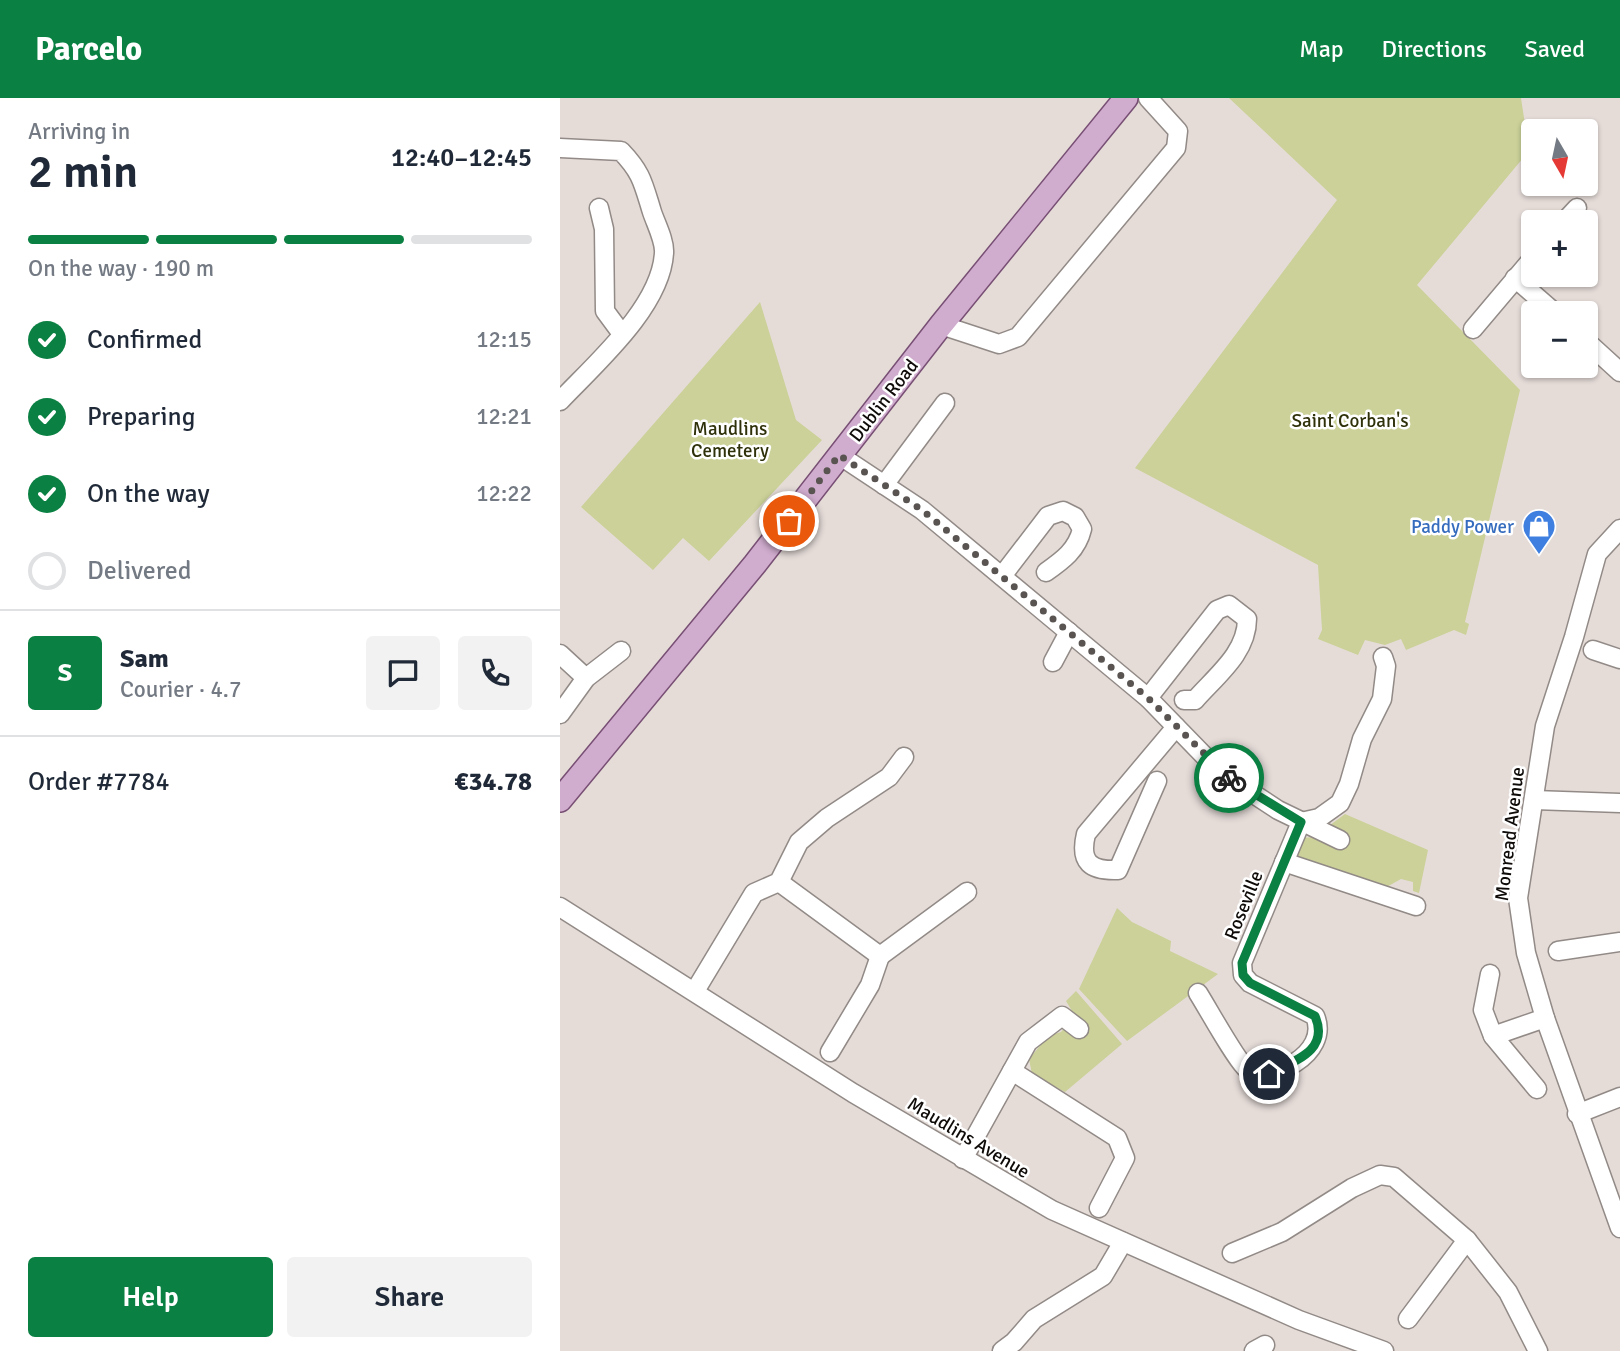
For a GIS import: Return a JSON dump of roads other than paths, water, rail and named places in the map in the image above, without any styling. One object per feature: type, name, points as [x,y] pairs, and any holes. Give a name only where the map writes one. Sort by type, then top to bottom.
[{"type":"main road","name":"Dublin Road","points":[[560,800],[755,565],[941,325],[1126,98]]},
{"type":"street","points":[[941,325],[999,344],[1018,337],[1177,148],[1178,131],[1148,98]]},
{"type":"street","points":[[560,148],[621,150],[638,170],[664,251],[659,281],[622,334],[560,401]]},
{"type":"street","points":[[599,208],[613,229],[605,311],[622,334]]},
{"type":"street","points":[[1473,329],[1521,271]]},
{"type":"street","points":[[1515,278],[1541,301]]},
{"type":"street","points":[[1598,352],[1620,372]]},
{"type":"street","points":[[884,485],[945,403]]},
{"type":"street","points":[[839,455],[922,510],[1002,576],[1148,698],[1220,772],[1249,793],[1340,840]]},
{"type":"street","points":[[1002,576],[1048,516],[1063,511],[1075,517],[1082,529],[1078,544],[1065,559],[1046,572]]},
{"type":"street","name":"Monread Avenue","points":[[1620,529],[1597,554],[1545,726],[1518,898],[1526,953],[1545,1018],[1577,1114],[1620,1228]]},
{"type":"street","points":[[1148,698],[1217,610],[1229,605],[1247,619],[1247,634],[1242,646],[1195,700],[1184,700]]},
{"type":"street","points":[[1053,662],[1069,632]]},
{"type":"street","points":[[1593,650],[1620,659]]},
{"type":"street","points":[[560,714],[586,678],[621,651]]},
{"type":"street","points":[[560,654],[586,678]]},
{"type":"street","points":[[1301,822],[1319,818],[1340,803],[1349,784],[1362,739],[1382,699],[1386,666],[1383,657]]},
{"type":"street","points":[[1157,780],[1118,870],[1099,870],[1086,861],[1082,847],[1086,834],[1177,727]]},
{"type":"street","points":[[695,991],[754,893],[779,881],[799,842],[827,818],[889,777],[904,757]]},
{"type":"street","points":[[1534,800],[1620,803]]},
{"type":"street","name":"Roseville","points":[[1198,993],[1244,1067],[1259,1074],[1269,1074],[1306,1056],[1315,1045],[1320,1028],[1315,1016],[1250,983],[1243,975],[1242,963],[1301,822]]},
{"type":"street","name":"Roseville","points":[[1284,862],[1416,906]]},
{"type":"street","points":[[779,881],[880,956]]},
{"type":"street","points":[[830,1052],[870,985],[880,956],[967,892]]},
{"type":"street","name":"Maudlins Avenue","points":[[560,907],[964,1159],[1052,1210],[1299,1320],[1384,1351]]},
{"type":"street","points":[[1558,951],[1620,942]]},
{"type":"street","points":[[1490,974],[1483,1010],[1493,1036],[1537,1089]]},
{"type":"street","points":[[964,1159],[1028,1041],[1062,1016],[1079,1029]]},
{"type":"street","points":[[1493,1036],[1545,1018]]},
{"type":"street","points":[[1012,1071],[1117,1138],[1125,1158],[1100,1208]]},
{"type":"street","points":[[1577,1114],[1620,1097]]},
{"type":"street","points":[[1233,1253],[1282,1232],[1352,1188],[1380,1175],[1394,1177],[1467,1240],[1508,1292],[1538,1351]]},
{"type":"street","points":[[1408,1319],[1467,1240]]},
{"type":"street","points":[[1013,1348],[1034,1319],[1104,1276],[1123,1242]]},
{"type":"place","name":"Paddy Power","points":[[1539,556]]},
{"type":"park label","name":"Saint Corban's","points":[[1350,420]]},
{"type":"park label","name":"Maudlins Cemetery","points":[[730,439]]}]
